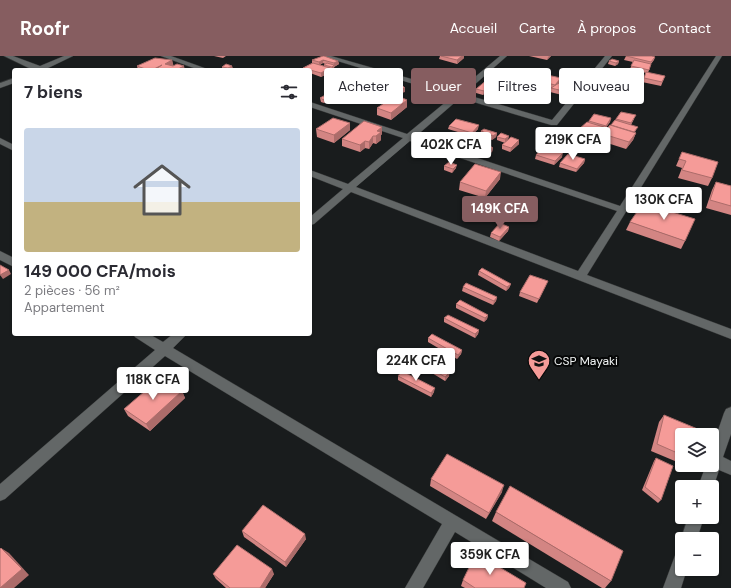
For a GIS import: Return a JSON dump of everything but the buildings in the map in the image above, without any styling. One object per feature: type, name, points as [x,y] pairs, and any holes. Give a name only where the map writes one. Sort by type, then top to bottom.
[{"type":"street","points":[[7,56],[35,68]]},
{"type":"street","points":[[44,68],[70,56]]},
{"type":"street","points":[[164,56],[174,57],[201,68]]},
{"type":"street","points":[[324,56],[411,81]]},
{"type":"street","points":[[476,80],[504,56]]},
{"type":"street","points":[[476,100],[554,123],[610,56]]},
{"type":"street","points":[[581,276],[719,56]]},
{"type":"street","points":[[0,86],[12,81]]},
{"type":"street","points":[[312,220],[447,104]]},
{"type":"street","points":[[312,105],[409,136],[623,210]]},
{"type":"street","points":[[0,141],[12,147]]},
{"type":"street","points":[[312,173],[731,334]]},
{"type":"street","points":[[0,255],[12,262]]},
{"type":"street","points":[[142,336],[562,588]]},
{"type":"street","points":[[0,494],[179,336]]},
{"type":"street","points":[[719,446],[731,413]]},
{"type":"street","points":[[719,462],[731,468]]},
{"type":"street","points":[[414,588],[452,522]]},
{"type":"street","points":[[672,588],[676,576]]},
{"type":"place","name":"CSP Mayaki","points":[[539,380]]}]
